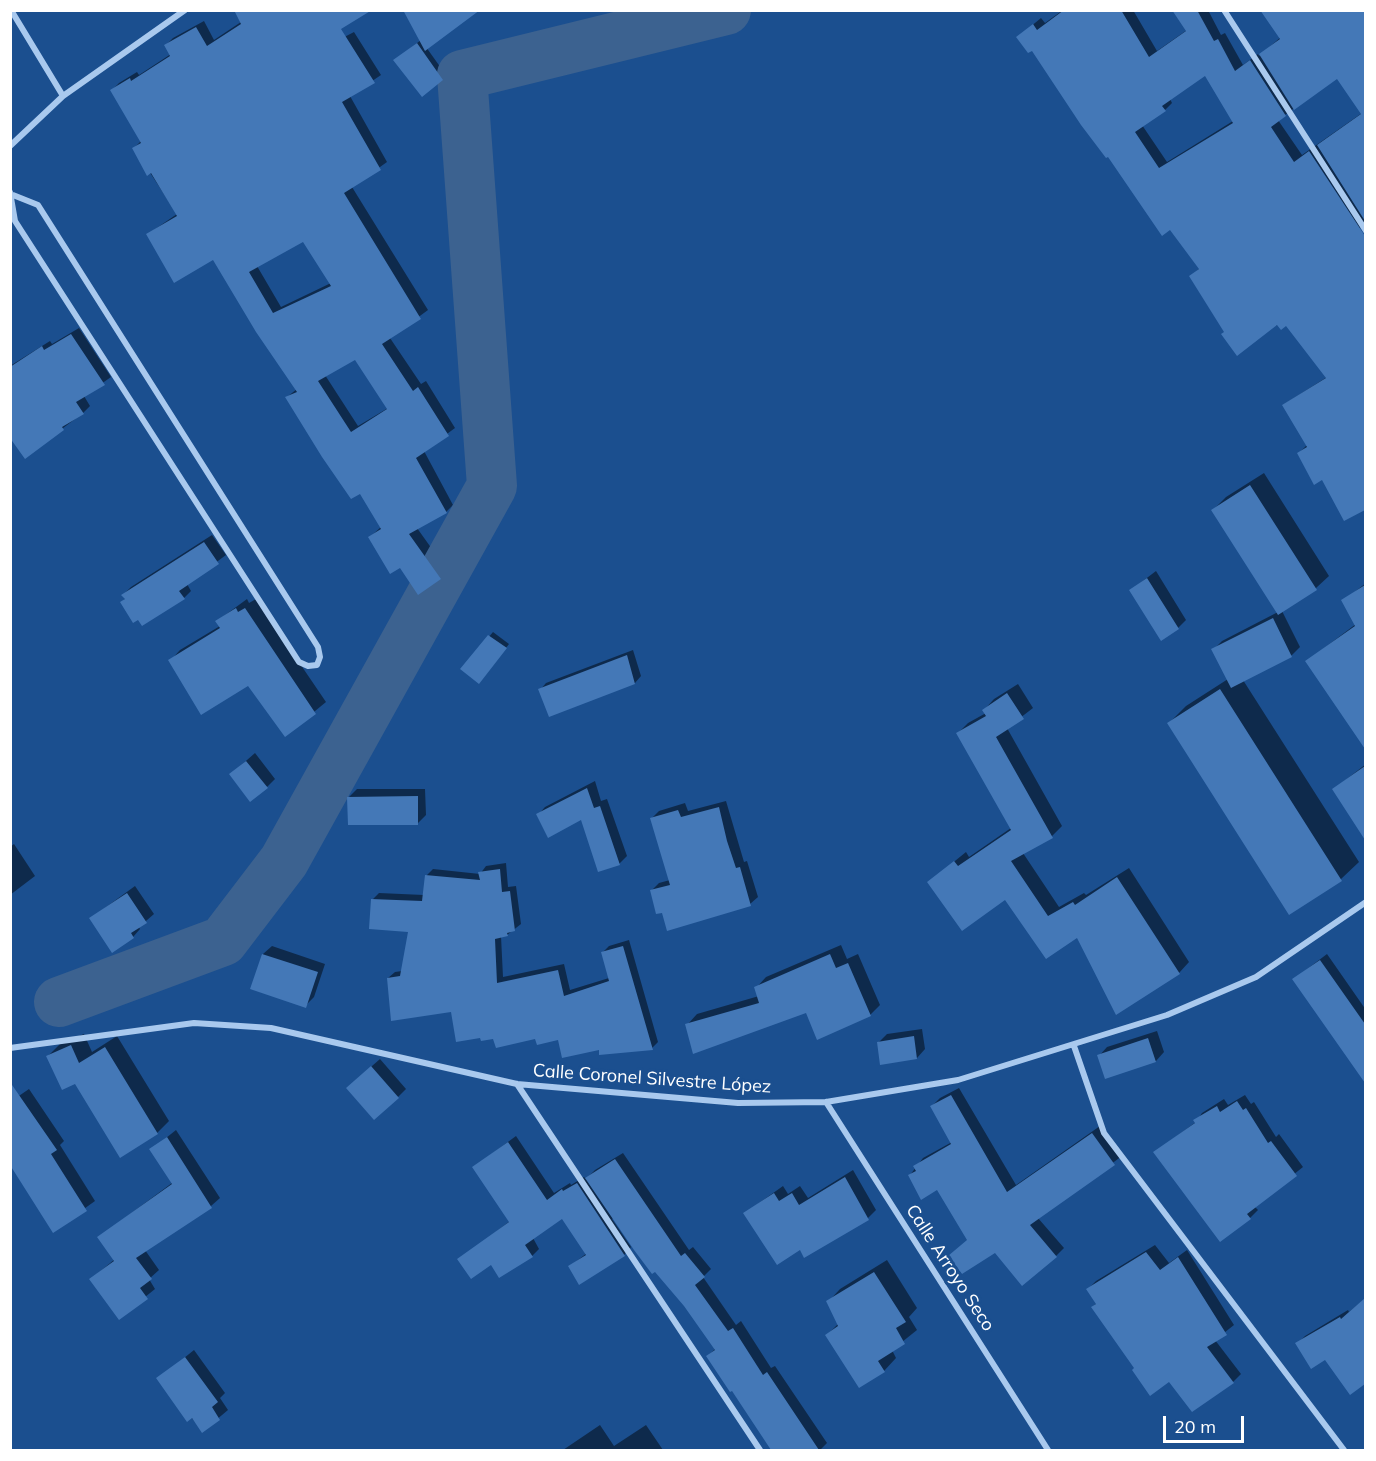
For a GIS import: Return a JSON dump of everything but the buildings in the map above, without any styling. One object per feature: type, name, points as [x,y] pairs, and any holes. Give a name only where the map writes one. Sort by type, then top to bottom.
[{"type":"street","points":[[11,10],[63,96]]},
{"type":"street","points":[[10,146],[63,96],[185,10]]},
{"type":"street","points":[[1224,10],[1365,231]]},
{"type":"street","points":[[12,193],[38,205],[318,647],[320,657],[317,665],[308,666],[299,662],[15,220],[12,193]]},
{"type":"street","name":"Calle Coronel Silvestre López","points":[[10,1048],[194,1023],[292,1033],[517,1084],[738,1103],[826,1102],[958,1080],[1074,1046],[1167,1015],[1257,977],[1365,902]]},
{"type":"street","points":[[1074,1046],[1104,1133],[1344,1450]]},
{"type":"street","points":[[517,1084],[760,1450]]},
{"type":"street","name":"Calle Arroyo Seco","points":[[826,1102],[1048,1450]]},
{"type":"waterway","points":[[59,1002],[223,941],[284,861],[492,486],[462,75],[726,10]]}]
